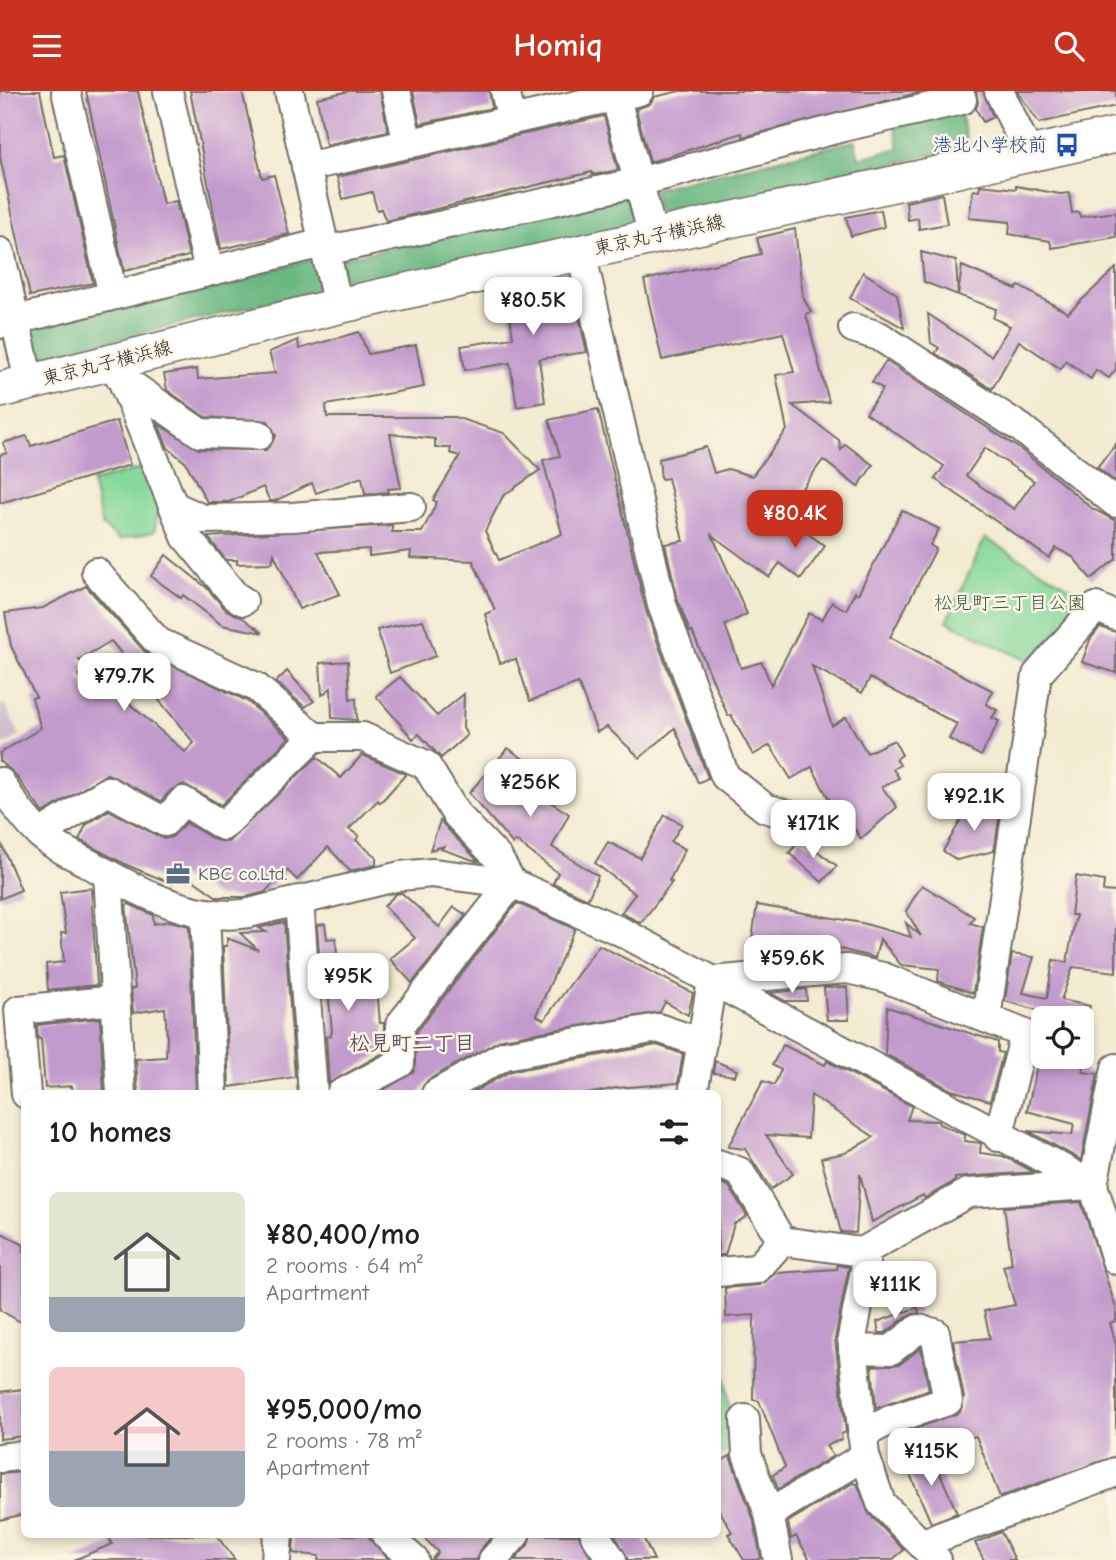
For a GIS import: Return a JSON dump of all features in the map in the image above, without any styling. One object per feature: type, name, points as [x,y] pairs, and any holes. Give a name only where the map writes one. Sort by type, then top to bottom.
[{"type":"main road","name":"東京丸子横浜線","points":[[15,386],[117,369],[338,306],[1116,135]]},
{"type":"street","points":[[66,91],[113,295]]},
{"type":"street","points":[[169,91],[209,271]]},
{"type":"street","points":[[289,91],[338,306]]},
{"type":"street","points":[[396,91],[408,144]]},
{"type":"street","points":[[505,91],[512,120]]},
{"type":"street","points":[[8,321],[209,271],[639,182],[843,127],[962,100],[958,91]]},
{"type":"street","points":[[999,91],[1029,154]]},
{"type":"street","points":[[306,167],[623,93],[639,182],[653,236]]},
{"type":"street","points":[[581,252],[662,605],[725,776],[765,808],[830,827]]},
{"type":"street","points":[[0,253],[15,386]]},
{"type":"street","points":[[853,328],[879,336],[1021,428],[1116,503]]},
{"type":"street","points":[[117,369],[200,433],[259,435]]},
{"type":"street","points":[[117,369],[186,537],[235,596],[243,601]]},
{"type":"street","points":[[174,506],[202,519],[292,517],[411,507]]},
{"type":"street","points":[[96,572],[158,642],[256,687],[314,737],[363,737],[426,765],[456,814],[498,858],[512,883]]},
{"type":"street","points":[[986,1018],[1037,675],[1096,607],[1116,616]]},
{"type":"street","points":[[40,834],[108,791],[165,822],[183,801],[223,826],[314,737]]},
{"type":"street","points":[[0,782],[40,834],[132,888],[205,913],[234,916],[400,876],[432,873],[512,883],[622,932],[998,1137],[1093,1185]]},
{"type":"street","points":[[108,874],[121,1090]]},
{"type":"street","points":[[349,1090],[400,1063],[400,1025],[512,883]]},
{"type":"street","points":[[299,900],[304,1090]]},
{"type":"street","points":[[205,913],[213,1090]]},
{"type":"street","points":[[712,981],[847,969],[883,977],[1025,1034],[998,1137]]},
{"type":"street","points":[[694,1090],[712,981]]},
{"type":"street","points":[[26,1090],[19,1010],[115,1000]]},
{"type":"street","points":[[443,1090],[505,1055],[658,1028],[702,1043]]},
{"type":"street","points":[[1116,1068],[1093,1185],[1116,1261]]},
{"type":"street","points":[[721,1165],[740,1172],[782,1241]]},
{"type":"street","points":[[782,1241],[862,1252],[968,1193],[1093,1185]]},
{"type":"street","points":[[721,1272],[757,1269],[782,1241]]},
{"type":"street","points":[[862,1252],[866,1265],[852,1338],[864,1446],[881,1503],[930,1551],[1116,1472]]},
{"type":"street","points":[[769,1514],[864,1446],[890,1420],[948,1401],[935,1333],[918,1329],[891,1350],[853,1349]]},
{"type":"street","points":[[746,1419],[747,1454],[769,1514],[778,1560]]},
{"type":"street","points":[[0,1458],[21,1455]]},
{"type":"street","points":[[276,1560],[278,1538]]},
{"type":"street","points":[[389,1538],[414,1560]]},
{"type":"street","points":[[493,1560],[513,1538]]},
{"type":"street","points":[[597,1538],[612,1560]]},
{"type":"shaded area","points":[[4,703],[20,736],[0,747],[0,705]]},
{"type":"green space","points":[[960,112],[968,146],[660,220],[653,189],[855,141],[859,158],[899,148],[895,127]]},
{"type":"green space","points":[[630,195],[638,227],[347,291],[340,259]]},
{"type":"green space","points":[[316,259],[323,289],[39,358],[32,328]]},
{"type":"green space","points":[[143,468],[159,504],[154,532],[119,540],[102,525],[92,482]]},
{"type":"green space","name":"松見町三丁目公園","points":[[985,538],[1088,598],[1029,662],[947,621]]},
{"type":"green space","points":[[721,1354],[735,1448],[721,1454]]},
{"type":"building","points":[[0,91],[40,91],[54,157],[64,155],[93,283],[30,296],[0,157]]},
{"type":"building","points":[[86,91],[138,91],[163,204],[176,201],[189,256],[124,271]]},
{"type":"building","points":[[190,91],[242,91],[262,178],[274,175],[289,234],[221,249]]},
{"type":"building","points":[[350,91],[380,91],[388,131],[326,145],[317,98]]},
{"type":"building","points":[[413,91],[489,91],[492,108],[420,124]]},
{"type":"building","points":[[680,91],[925,91],[743,137],[742,133],[650,162],[636,109],[650,104],[654,97]]},
{"type":"building","points":[[976,91],[983,91],[993,117],[983,122],[976,109]]},
{"type":"building","points":[[1017,91],[1116,91],[1116,106],[1039,123]]},
{"type":"building","points":[[604,116],[618,170],[593,175],[592,172],[386,221],[381,209],[377,210],[372,192],[343,199],[337,177]]},
{"type":"building","points":[[980,185],[1016,189],[1016,186],[1060,194],[1069,193],[1072,213],[1079,212],[1080,217],[1116,212],[1116,237],[1052,248],[1050,241],[1009,234],[1010,222],[969,218],[973,190],[979,191]]},
{"type":"building","points":[[942,194],[947,224],[919,229],[918,218],[908,220],[906,202]]},
{"type":"building","points":[[881,210],[884,227],[851,236],[846,217]]},
{"type":"building","points":[[795,229],[803,297],[811,312],[806,314],[829,402],[792,405],[839,440],[841,450],[845,444],[873,465],[858,487],[823,460],[797,495],[807,503],[792,522],[825,546],[801,579],[780,563],[769,577],[712,535],[747,614],[725,625],[741,668],[762,662],[771,685],[809,613],[822,620],[832,602],[846,610],[855,592],[858,594],[902,510],[939,529],[930,545],[936,549],[890,637],[993,691],[986,704],[997,710],[992,718],[999,721],[981,756],[949,739],[957,724],[870,678],[862,693],[812,666],[832,726],[846,717],[867,753],[894,740],[902,755],[896,759],[900,765],[893,769],[899,778],[882,787],[897,807],[861,839],[841,807],[835,811],[812,767],[791,779],[770,745],[753,755],[731,715],[728,716],[692,631],[690,632],[678,600],[665,544],[683,541],[668,478],[661,479],[659,459],[706,447],[714,473],[728,469],[752,476],[787,430],[776,375],[794,372],[783,333],[662,360],[644,280],[761,254],[757,238]]},
{"type":"building","points":[[921,252],[956,261],[958,295],[924,282]]},
{"type":"building","points":[[962,266],[1016,289],[1019,286],[1068,313],[1116,268],[1116,369],[1109,378],[1096,370],[1091,379],[1066,361],[1061,369],[1019,341],[992,389],[935,353],[939,348],[931,343],[928,314],[991,356],[1010,326],[993,318],[996,309],[958,295]]},
{"type":"building","points":[[863,272],[897,294],[904,328],[850,298]]},
{"type":"building","points":[[570,277],[587,352],[539,359],[545,402],[517,407],[510,363],[465,370],[461,346],[513,338],[507,291]]},
{"type":"building","points":[[359,332],[368,354],[416,345],[424,387],[326,405],[327,417],[455,417],[504,433],[540,470],[503,496],[485,531],[499,560],[562,534],[543,460],[560,456],[549,420],[598,409],[646,611],[708,778],[698,783],[675,728],[640,758],[607,727],[597,732],[578,683],[530,701],[516,659],[500,663],[485,614],[495,610],[473,561],[410,558],[411,551],[369,556],[369,549],[318,552],[340,594],[299,609],[274,554],[272,563],[237,564],[237,560],[226,560],[208,537],[392,525],[392,532],[422,532],[437,502],[433,500],[460,456],[450,453],[451,448],[435,448],[435,439],[390,434],[401,488],[388,489],[389,492],[365,494],[362,477],[316,493],[312,483],[275,501],[270,501],[263,487],[229,502],[207,502],[186,463],[168,448],[158,424],[199,449],[266,450],[276,436],[268,421],[205,417],[167,390],[164,374],[197,369],[198,379],[275,373],[269,352],[298,340],[299,349]]},
{"type":"building","points":[[886,361],[1020,449],[1093,509],[1116,521],[1116,559],[1091,579],[1073,557],[1056,548],[1049,558],[935,479],[944,466],[866,413],[883,389],[872,382]],"holes":[[[985,448],[1034,481],[1014,509],[966,476]]]},
{"type":"building","points":[[117,421],[130,465],[0,503],[0,455],[7,453],[3,443],[27,436],[31,446]]},
{"type":"building","points":[[1116,444],[1116,479],[1114,481],[1097,467]]},
{"type":"building","points":[[166,555],[207,588],[226,610],[243,618],[263,633],[222,625],[183,595],[181,598],[151,576]]},
{"type":"building","points":[[86,586],[146,653],[247,701],[289,738],[221,805],[184,784],[171,790],[161,801],[107,774],[43,813],[14,773],[0,761],[0,753],[41,728],[32,698],[36,697],[11,646],[5,613],[43,608]],"holes":[[[111,641],[194,743],[185,752],[117,693],[113,698],[92,698],[78,675],[88,668],[79,660]]]},
{"type":"building","points":[[423,620],[436,656],[390,673],[377,630]]},
{"type":"building","points":[[1100,627],[1116,632],[1116,673],[1082,662],[1090,640]]},
{"type":"building","points":[[348,661],[350,699],[356,698],[357,720],[332,718],[331,688],[322,695],[320,663]]},
{"type":"building","points":[[287,671],[314,701],[305,707],[276,682]]},
{"type":"building","points":[[400,677],[437,716],[464,694],[463,728],[467,735],[441,758],[419,734],[413,739],[376,696]]},
{"type":"building","points":[[508,748],[540,771],[529,788],[569,814],[552,847],[598,876],[588,899],[553,883],[558,873],[516,841],[513,844],[469,793]]},
{"type":"building","points":[[362,755],[406,774],[380,803],[378,800],[349,829],[359,836],[356,840],[376,857],[376,865],[350,871],[328,847],[297,880],[287,870],[265,892],[246,897],[217,897],[186,875],[186,881],[177,872],[173,884],[129,866],[79,840],[86,825],[109,810],[164,839],[172,837],[186,823],[215,840],[228,842],[317,757],[341,778]]},
{"type":"building","points":[[973,799],[1000,813],[994,851],[957,860],[943,851]]},
{"type":"building","points":[[665,815],[682,824],[671,842],[685,849],[669,881],[672,882],[641,923],[621,913],[635,894],[595,863],[608,842],[640,858]]},
{"type":"building","points":[[440,821],[479,862],[441,849],[444,846],[430,850]]},
{"type":"building","points":[[801,839],[837,866],[822,882],[789,853]]},
{"type":"building","points":[[0,841],[21,890],[0,899]]},
{"type":"building","points":[[1076,876],[1104,881],[1103,891],[1116,892],[1116,972],[1073,967],[1061,1000],[1090,1006],[1031,1006],[1031,1008],[1005,1001],[1012,954],[1034,957],[1023,993],[1047,998],[1053,960],[1067,962],[1076,915],[1071,915]]},
{"type":"building","points":[[922,885],[974,917],[970,923],[983,927],[973,993],[938,981],[939,969],[901,965],[880,939],[875,958],[821,944],[819,954],[803,952],[803,956],[767,959],[766,955],[750,953],[757,905],[862,923],[911,937],[906,923],[921,936],[906,911]]},
{"type":"building","points":[[91,888],[97,985],[48,990],[46,964],[64,962],[61,933],[66,933],[60,892]]},
{"type":"building","points":[[402,893],[439,927],[454,907],[466,915],[412,983],[390,959],[415,938],[384,906],[396,894]]},
{"type":"building","points":[[517,903],[575,929],[536,1015],[544,1020],[599,945],[693,993],[688,1015],[665,1002],[660,1012],[502,1039],[428,1080],[422,1090],[384,1090],[414,1072],[417,1031]]},
{"type":"building","points":[[126,905],[153,915],[154,924],[170,921],[189,926],[196,1090],[138,1090],[136,1059],[166,1057],[167,1036],[165,1008],[133,1013],[131,989],[135,988]]},
{"type":"building","points":[[284,922],[295,1077],[229,1087],[223,946],[227,946],[227,938],[258,950],[240,933],[266,932],[259,928]]},
{"type":"building","points":[[325,924],[327,939],[336,938],[337,956],[348,955],[351,988],[377,988],[380,1023],[384,1023],[383,1053],[329,1083],[326,1037],[331,1036],[332,1031],[328,990],[322,991],[317,925]]},
{"type":"building","points":[[847,987],[849,1020],[827,1020],[824,988]]},
{"type":"building","points":[[806,989],[807,1001],[785,1001],[770,993]]},
{"type":"building","points":[[887,1007],[998,1042],[998,1052],[1003,1053],[990,1101],[951,1090],[885,1054]]},
{"type":"building","points":[[100,1018],[104,1090],[72,1090],[72,1086],[45,1088],[41,1039],[38,1039],[37,1025]]},
{"type":"building","points":[[657,1045],[683,1054],[678,1083],[607,1090],[477,1090],[511,1071]]},
{"type":"building","points":[[783,1045],[825,1065],[827,1061],[912,1106],[907,1120],[938,1121],[939,1124],[965,1135],[965,1141],[981,1143],[980,1153],[1003,1156],[1034,1172],[955,1178],[955,1181],[925,1198],[923,1195],[872,1222],[860,1174],[856,1233],[841,1232],[821,1158],[845,1153],[874,1137],[811,1095],[808,1138],[766,1135],[793,1174],[771,1189],[745,1149],[728,1147],[763,1081],[774,1085],[781,1070],[772,1065]]},
{"type":"building","points":[[715,1061],[737,1070],[735,1076],[713,1073]]},
{"type":"building","points":[[1036,1069],[1084,1069],[1083,1072],[1098,1074],[1081,1160],[1028,1131],[1072,1135],[1074,1124],[1027,1111]]},
{"type":"building","points":[[721,1183],[729,1186],[747,1216],[734,1224],[725,1255],[721,1255]]},
{"type":"building","points":[[1081,1202],[1116,1308],[1116,1321],[1110,1323],[1116,1344],[1116,1456],[1000,1497],[976,1436],[919,1452],[913,1430],[960,1412],[964,1398],[953,1341],[990,1338],[984,1311],[1015,1305],[1003,1266],[1012,1264],[1004,1207]]},
{"type":"building","points":[[0,1232],[21,1243],[21,1322],[0,1310]]},
{"type":"building","points":[[838,1265],[849,1267],[835,1339],[846,1432],[841,1434],[842,1439],[826,1446],[833,1456],[778,1489],[773,1475],[785,1467],[759,1401],[753,1400],[754,1315],[726,1317],[725,1288],[759,1285],[776,1273],[837,1269]]},
{"type":"building","points":[[918,1307],[919,1313],[908,1316],[885,1333],[879,1333],[877,1322]]},
{"type":"building","points":[[921,1348],[929,1390],[876,1408],[872,1366],[900,1364]]},
{"type":"building","points":[[21,1389],[21,1436],[0,1439],[0,1392]]},
{"type":"building","points":[[931,1452],[957,1513],[931,1523],[906,1465]]},
{"type":"building","points":[[730,1456],[753,1518],[761,1558],[757,1560],[744,1560],[728,1534],[732,1532],[721,1513],[721,1461]]},
{"type":"building","points":[[21,1472],[21,1515],[0,1520],[0,1474]]},
{"type":"building","points":[[853,1483],[857,1484],[869,1514],[904,1550],[892,1560],[810,1560],[796,1536],[791,1539],[788,1522]]},
{"type":"building","points":[[1001,1532],[1015,1560],[984,1560],[975,1543]]},
{"type":"building","points":[[109,1538],[218,1538],[235,1560],[74,1560],[112,1544]]},
{"type":"building","points":[[294,1538],[370,1538],[389,1560],[318,1560],[319,1556],[293,1553]]},
{"type":"building","points":[[424,1538],[490,1538],[480,1550],[477,1560],[431,1560],[438,1552]]},
{"type":"building","points":[[530,1538],[581,1538],[592,1560],[515,1560],[528,1545]]},
{"type":"building","points":[[617,1538],[643,1538],[654,1560],[628,1560]]},
{"type":"place","name":"港北小学校前","points":[[1067,145]]},
{"type":"place","name":"KBC co.Ltd.","points":[[178,874]]},
{"type":"district","name":"松見町二丁目","points":[[412,1043]]}]
